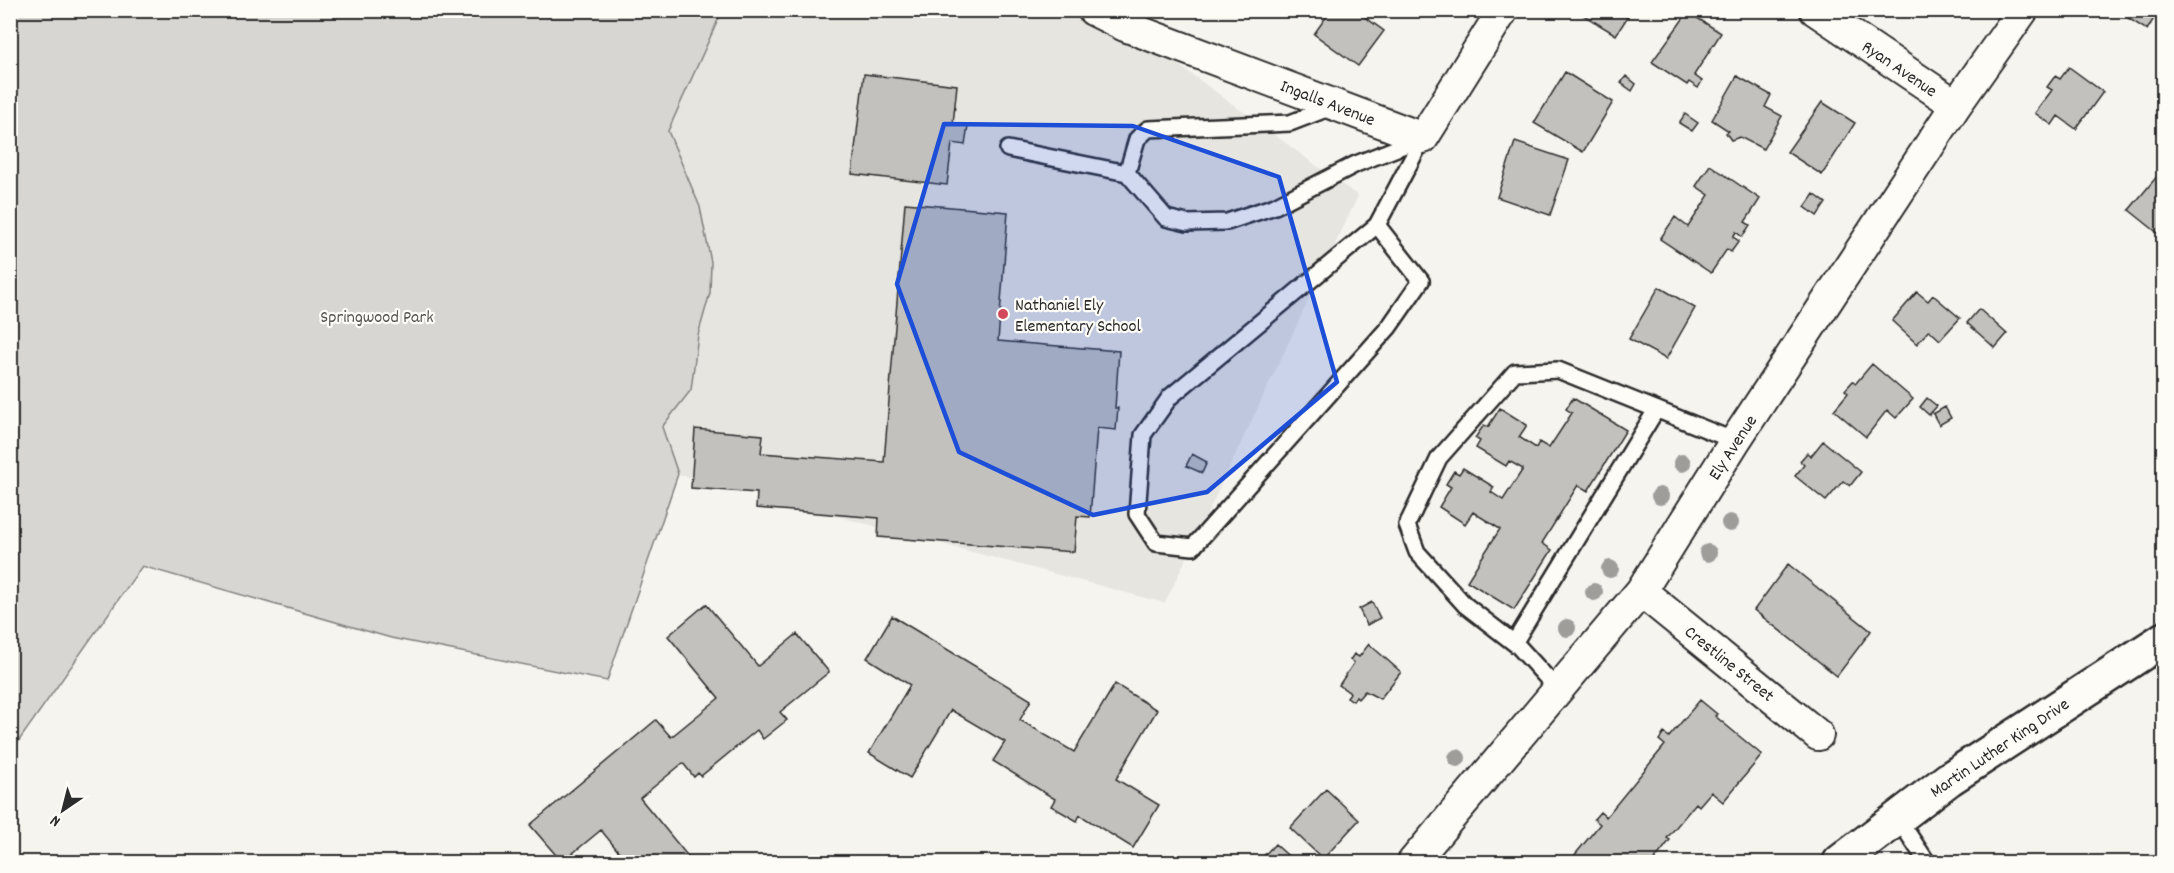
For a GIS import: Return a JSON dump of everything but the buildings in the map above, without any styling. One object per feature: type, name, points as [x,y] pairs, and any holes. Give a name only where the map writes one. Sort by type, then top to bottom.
[{"type":"main road","name":"Martin Luther King Drive","points":[[1840,862],[1949,778],[2163,639]]},
{"type":"street","name":"Ingalls Avenue","points":[[1093,10],[1125,26],[1423,138]]},
{"type":"street","points":[[1423,138],[1503,10]]},
{"type":"street","name":"Ryan Avenue","points":[[1815,10],[1956,105]]},
{"type":"street","name":"Ely Avenue","points":[[1413,862],[1641,591],[1735,441],[1956,105],[2023,10]]},
{"type":"street","name":"Crestline Street","points":[[1641,591],[1818,735]]},
{"type":"lane","points":[[1127,173],[1137,139],[1148,129],[1290,123],[1337,105]]},
{"type":"lane","points":[[1008,148],[1127,173],[1166,218],[1187,223],[1227,222],[1275,206],[1356,164],[1423,138]]},
{"type":"lane","points":[[1377,225],[1421,281],[1389,327],[1193,547],[1156,543],[1137,514],[1143,435],[1170,397],[1377,225],[1423,138]]},
{"type":"lane","points":[[1558,690],[1514,643],[1465,605],[1417,552],[1407,525],[1439,458],[1515,372],[1533,370],[1558,370],[1735,441]]},
{"type":"lane","points":[[1514,643],[1656,410]]},
{"type":"lane","points":[[1897,817],[1927,862]]},
{"type":"highlighted area","points":[[944,124],[1133,126],[1279,177],[1337,382],[1207,492],[1093,515],[959,452],[897,284]]},
{"type":"shaded area","name":"Nathaniel Ely Elementary School","points":[[722,11],[1105,11],[1358,196],[1165,603],[678,474],[662,427],[691,390],[698,335],[710,293],[686,176],[668,131]]},
{"type":"green space","name":"Springwood Park","points":[[11,10],[722,11],[668,131],[700,207],[711,262],[710,293],[698,335],[691,390],[662,427],[678,474],[607,681],[391,638],[142,566],[11,752]]},
{"type":"place","name":"Nathaniel Ely Elementary School","points":[[1003,314]]}]
